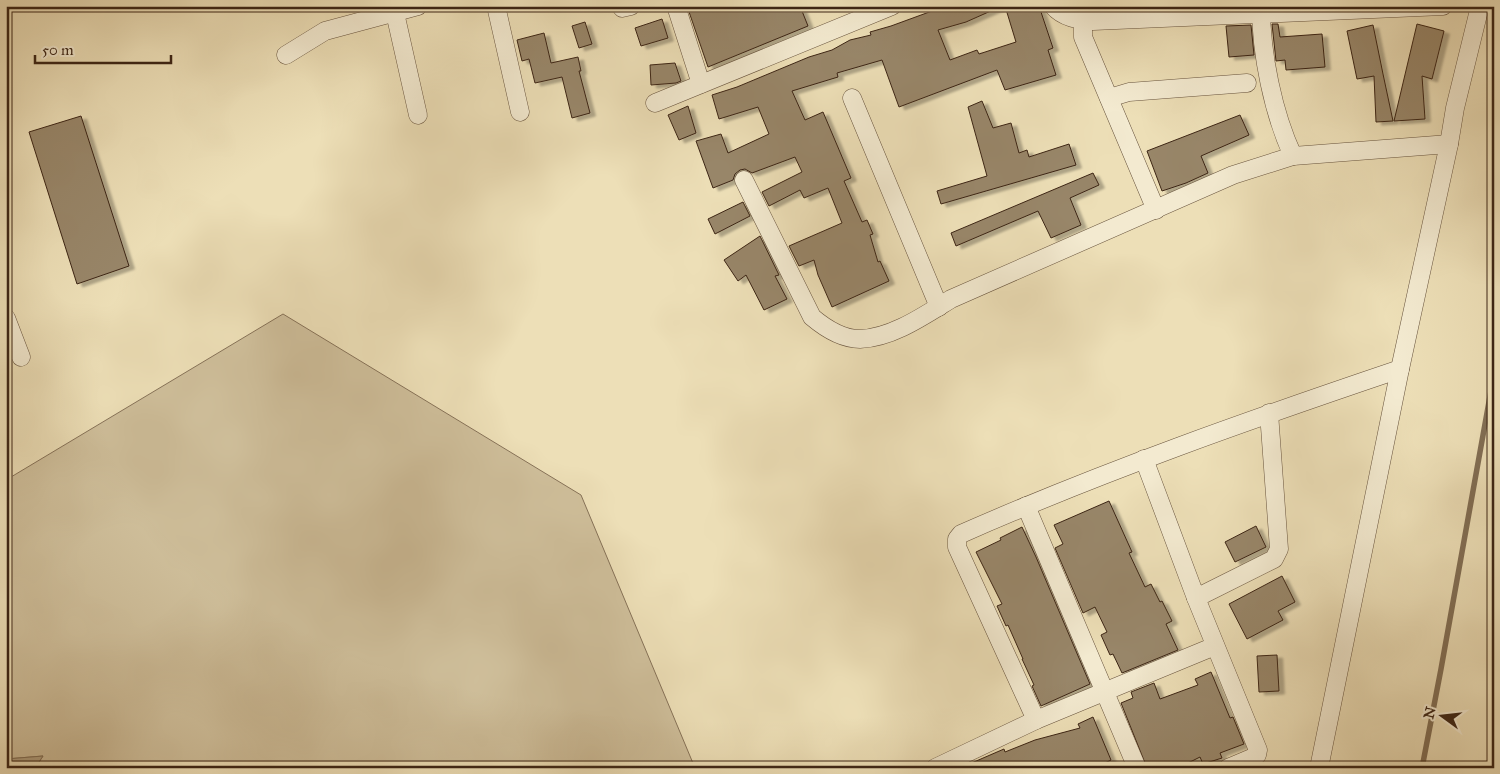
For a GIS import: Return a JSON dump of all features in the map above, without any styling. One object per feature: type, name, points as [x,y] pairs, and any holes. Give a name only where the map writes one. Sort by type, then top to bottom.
[{"type":"street","points":[[286,55],[325,31],[388,12],[418,6]]},
{"type":"street","points":[[496,6],[520,112]]},
{"type":"street","points":[[676,6],[701,84]]},
{"type":"street","points":[[655,102],[892,6]]},
{"type":"street","points":[[1053,6],[1056,10],[1073,19],[1093,22],[1152,13],[1443,6]]},
{"type":"street","points":[[1319,768],[1455,108],[1480,6]]},
{"type":"street","points":[[1261,10],[1266,68],[1284,137],[1293,156]]},
{"type":"street","points":[[388,12],[418,115]]},
{"type":"street","points":[[1083,20],[1083,37],[1156,210]]},
{"type":"street","points":[[1109,98],[1129,92],[1247,83]]},
{"type":"street","points":[[852,98],[939,307]]},
{"type":"street","points":[[744,180],[812,317],[825,328],[838,334],[859,339],[889,334],[922,318],[951,299],[1233,176],[1270,162],[1293,156],[1449,144]]},
{"type":"street","points":[[6,318],[21,358]]},
{"type":"street","points":[[1036,720],[957,546],[957,540],[962,534],[1026,506],[1144,459],[1269,413],[1400,369]]},
{"type":"street","points":[[1196,598],[1274,559],[1279,549],[1269,413]]},
{"type":"street","points":[[1144,459],[1196,598],[1258,750],[1257,755],[1254,757],[1228,768]]},
{"type":"street","points":[[1026,506],[1137,768]]},
{"type":"street","points":[[935,768],[1036,720],[1215,646]]},
{"type":"shaded area","points":[[283,314],[581,495],[695,768],[35,768],[43,756],[6,759],[6,480]]},
{"type":"shaded area","points":[[43,756],[35,768],[6,768],[6,759]]},
{"type":"building","points":[[687,6],[800,6],[808,26],[708,67]]},
{"type":"building","points":[[930,6],[1002,6],[966,22],[938,30],[950,60],[977,50],[979,54],[1016,42],[1005,6],[1039,6],[1053,48],[1048,50],[1056,75],[1005,90],[997,70],[899,107],[882,60],[837,73],[838,77],[792,91],[805,120],[823,112],[851,178],[844,181],[862,222],[867,220],[873,234],[870,235],[878,262],[880,261],[889,281],[832,307],[818,275],[814,260],[799,266],[789,246],[842,223],[828,188],[804,198],[800,190],[769,206],[762,192],[802,172],[795,157],[752,173],[745,169],[740,170],[735,174],[733,180],[713,188],[696,141],[721,134],[728,153],[769,134],[758,107],[719,119],[712,95],[737,87],[809,57],[832,50],[850,40],[871,35],[870,32],[932,11]]},
{"type":"building","points":[[662,19],[668,38],[641,46],[635,28]]},
{"type":"building","points":[[585,22],[592,44],[579,48],[572,26]]},
{"type":"building","points":[[1272,24],[1278,24],[1280,37],[1322,34],[1325,67],[1286,70],[1285,60],[1276,61]]},
{"type":"building","points":[[1417,24],[1444,31],[1432,79],[1422,76],[1425,119],[1394,121]]},
{"type":"building","points":[[1251,25],[1254,55],[1229,57],[1226,26]]},
{"type":"building","points":[[1373,25],[1393,121],[1376,122],[1374,76],[1357,79],[1347,31]]},
{"type":"building","points":[[544,33],[551,63],[578,57],[581,71],[579,71],[590,113],[572,118],[562,77],[535,83],[529,59],[522,61],[517,40]]},
{"type":"building","points":[[675,63],[681,81],[651,85],[650,65]]},
{"type":"building","points":[[982,101],[993,128],[1011,123],[1019,153],[1027,150],[1029,157],[1069,144],[1076,165],[941,204],[937,191],[987,176],[968,107]]},
{"type":"building","points":[[688,106],[696,133],[679,140],[668,115]]},
{"type":"building","points":[[1240,115],[1249,135],[1201,156],[1208,173],[1162,191],[1147,151]]},
{"type":"building","points":[[81,116],[129,266],[77,284],[29,132]]},
{"type":"building","points":[[1093,173],[1099,185],[1070,198],[1081,225],[1051,238],[1038,211],[956,246],[951,233]]},
{"type":"building","points":[[743,202],[750,216],[715,234],[708,219]]},
{"type":"building","points":[[760,236],[779,275],[775,276],[787,299],[764,310],[746,275],[738,281],[724,260]]},
{"type":"building","points":[[1109,501],[1132,552],[1129,553],[1145,587],[1151,584],[1172,621],[1166,624],[1178,650],[1122,673],[1113,654],[1110,655],[1101,635],[1107,632],[1095,607],[1083,613],[1055,548],[1063,544],[1054,525]]},
{"type":"building","points":[[1256,526],[1266,547],[1235,562],[1225,542]]},
{"type":"building","points":[[1022,527],[1090,684],[1041,706],[1023,659],[1008,625],[1006,626],[997,606],[1002,604],[976,552]]},
{"type":"building","points":[[1282,576],[1295,602],[1278,611],[1283,620],[1247,639],[1229,604]]},
{"type":"building","points":[[1277,655],[1279,691],[1259,692],[1257,656]]},
{"type":"building","points":[[1211,672],[1230,718],[1233,717],[1244,744],[1220,753],[1222,758],[1203,764],[1200,757],[1178,768],[1147,768],[1121,703],[1133,698],[1131,692],[1154,683],[1160,699],[1198,685],[1195,679]]},
{"type":"building","points":[[1093,717],[1111,760],[1105,763],[1107,768],[960,768],[1004,749],[1005,752],[1035,740],[1080,728],[1078,724]]},
{"type":"waterway","points":[[1422,768],[1494,374]]}]
